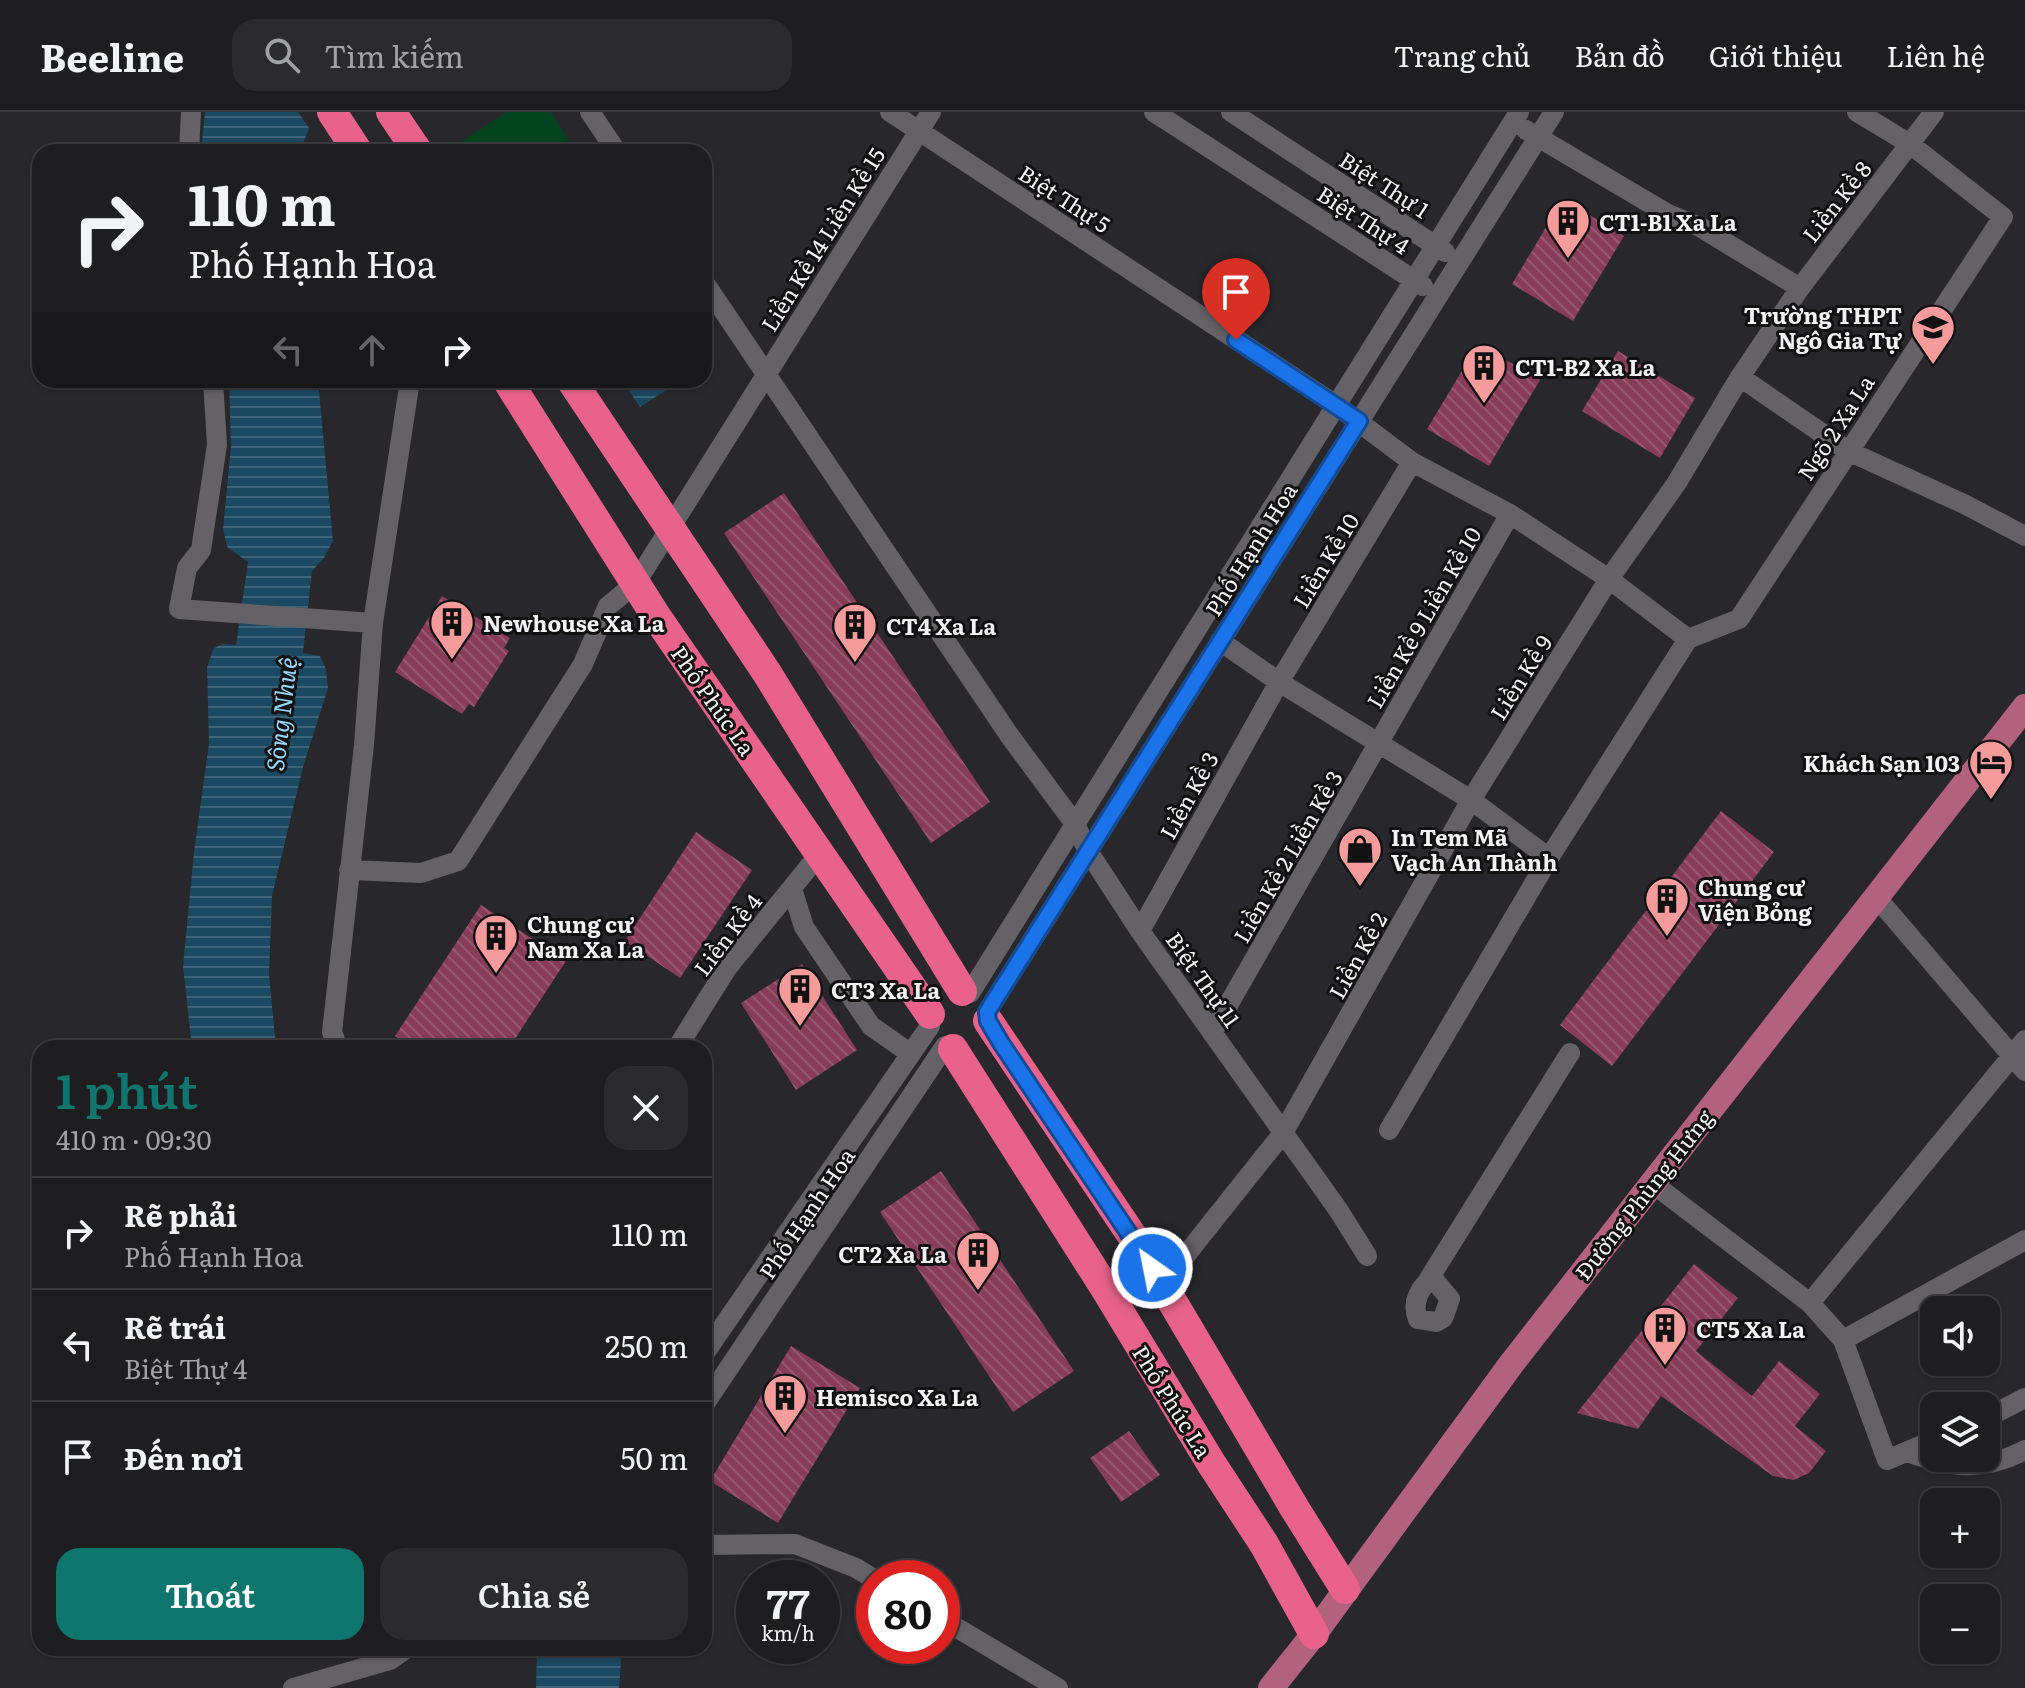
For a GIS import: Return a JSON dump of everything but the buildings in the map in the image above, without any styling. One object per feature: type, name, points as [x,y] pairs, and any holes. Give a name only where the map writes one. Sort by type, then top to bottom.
[{"type":"highway","points":[[332,112],[352,144]]},
{"type":"highway","points":[[391,112],[413,144]]},
{"type":"highway","name":"Phố Phúc La","points":[[512,388],[635,584],[821,852],[1105,1288],[1166,1392],[1264,1544],[1314,1634]]},
{"type":"highway","points":[[576,388],[767,673],[977,1004],[1162,1285],[1345,1589]]},
{"type":"highway","points":[[942,997],[977,1004],[987,1031],[973,1046],[940,1034],[934,1004],[942,997]]},
{"type":"main road","name":"Đường Phùng Hưng","points":[[1271,1688],[1314,1634],[1504,1373],[1877,898],[2020,723]]},
{"type":"street","points":[[189,144],[191,112]]},
{"type":"street","points":[[590,112],[612,144]]},
{"type":"street","name":"Biệt Thự 5","points":[[890,112],[1336,405]]},
{"type":"street","name":"Liền Kề 14 Liền Kề 15","points":[[349,870],[421,873],[458,861],[583,664],[608,606],[635,584],[931,112]]},
{"type":"street","name":"Biệt Thự 4","points":[[1154,112],[1438,296]]},
{"type":"street","name":"Biệt Thự 1","points":[[1231,112],[1459,262]]},
{"type":"street","name":"Phố Hạnh Hoa","points":[[977,1004],[1088,851],[1554,112]]},
{"type":"street","points":[[1857,112],[1910,144]]},
{"type":"street","name":"Liền Kề 8","points":[[1740,377],[1800,288],[1934,112]]},
{"type":"street","points":[[1516,116],[1537,138],[1668,214],[1700,227],[1800,288]]},
{"type":"street","name":"Phố Hạnh Hoa","points":[[977,1004],[1075,824],[1516,116]]},
{"type":"street","name":"Ngõ 2 Xa La","points":[[1688,639],[1739,619],[2003,217],[1910,144]]},
{"type":"street","name":"Biệt Thự 11","points":[[712,294],[1009,735],[1075,824],[1088,851],[1140,931],[1367,1256]]},
{"type":"street","points":[[1740,377],[1848,451],[1964,504],[2025,536]]},
{"type":"street","name":"Liền Kề 9","points":[[1471,800],[1609,579],[1676,484],[1740,377]]},
{"type":"street","points":[[213,388],[217,445],[201,550],[187,568],[179,609],[373,623]]},
{"type":"street","points":[[335,1040],[332,1032],[364,745],[373,623],[409,388]]},
{"type":"street","points":[[1336,405],[1412,462],[1510,514],[1609,579],[1688,639],[1549,858],[1389,1130]]},
{"type":"street","name":"Liền Kề 10","points":[[1279,682],[1412,462]]},
{"type":"street","name":"Liền Kề 9 Liền Kề 10","points":[[1378,744],[1510,514]]},
{"type":"street","points":[[1220,641],[1279,682],[1471,800],[1549,858]]},
{"type":"street","name":"Liền Kề 3","points":[[1140,931],[1279,682]]},
{"type":"street","name":"Liền Kề 2 Liền Kề 3","points":[[1212,1033],[1378,744]]},
{"type":"street","name":"Liền Kề 2","points":[[1162,1285],[1283,1133],[1471,800]]},
{"type":"street","name":"Liền Kề 4","points":[[682,1040],[727,968],[821,852]]},
{"type":"street","points":[[792,889],[804,927],[871,1026],[911,1054]]},
{"type":"street","points":[[1810,1303],[2021,1055],[1877,898]]},
{"type":"street","name":"Phố Hạnh Hoa","points":[[712,1342],[911,1054],[940,1034]]},
{"type":"street","name":"Phố Hạnh Hoa","points":[[712,1392],[940,1034]]},
{"type":"street","points":[[1427,1282],[1570,1053]]},
{"type":"street","points":[[1652,1183],[1810,1303],[1843,1340],[1887,1460],[1920,1446]]},
{"type":"street","points":[[1843,1340],[2025,1240]]},
{"type":"street","points":[[2000,1411],[2025,1398]]},
{"type":"street","points":[[1907,1452],[1946,1465],[1962,1466],[2002,1461],[2025,1450]]},
{"type":"street","points":[[712,1545],[795,1544],[856,1568]]},
{"type":"street","points":[[960,1630],[1058,1688]]},
{"type":"street","points":[[293,1688],[396,1656]]},
{"type":"green space","points":[[507,112],[551,112],[571,144],[462,144]]},
{"type":"water","points":[[205,112],[298,112],[309,128],[303,144],[202,144]]},
{"type":"water","name":"Sông Nhuệ","points":[[229,388],[319,388],[333,541],[312,571],[303,653],[320,656],[326,669],[328,688],[303,767],[272,896],[269,974],[275,1040],[191,1040],[183,966],[209,743],[207,668],[213,649],[222,644],[236,645],[248,562],[227,547],[223,529],[231,446]]},
{"type":"water","points":[[627,388],[670,388],[640,407]]},
{"type":"water","points":[[537,1656],[621,1656],[619,1688],[536,1688]]},
{"type":"place","name":"CT1-B1 Xa La","points":[[1568,260]]},
{"type":"place","name":"Trường THPT Ngô Gia Tự","points":[[1933,366]]},
{"type":"place","name":"CT1-B2 Xa La","points":[[1484,405]]},
{"type":"place","name":"Newhouse Xa La","points":[[452,661]]},
{"type":"place","name":"CT4 Xa La","points":[[855,664]]},
{"type":"place","name":"Khách Sạn 103","points":[[1991,801]]},
{"type":"place","name":"In Tem Mã Vạch An Thành","points":[[1360,888]]},
{"type":"place","name":"Chung cư Viện Bỏng","points":[[1667,938]]},
{"type":"place","name":"Chung cư Nam Xa La","points":[[496,975]]},
{"type":"place","name":"CT3 Xa La","points":[[800,1028]]},
{"type":"place","name":"CT2 Xa La","points":[[978,1292]]},
{"type":"place","name":"CT5 Xa La","points":[[1665,1367]]},
{"type":"place","name":"Hemisco Xa La","points":[[785,1435]]},
{"type":"route","points":[[1152,1268],[1001,1043],[988,1021],[987,1012],[1359,421],[1236,340]]}]
